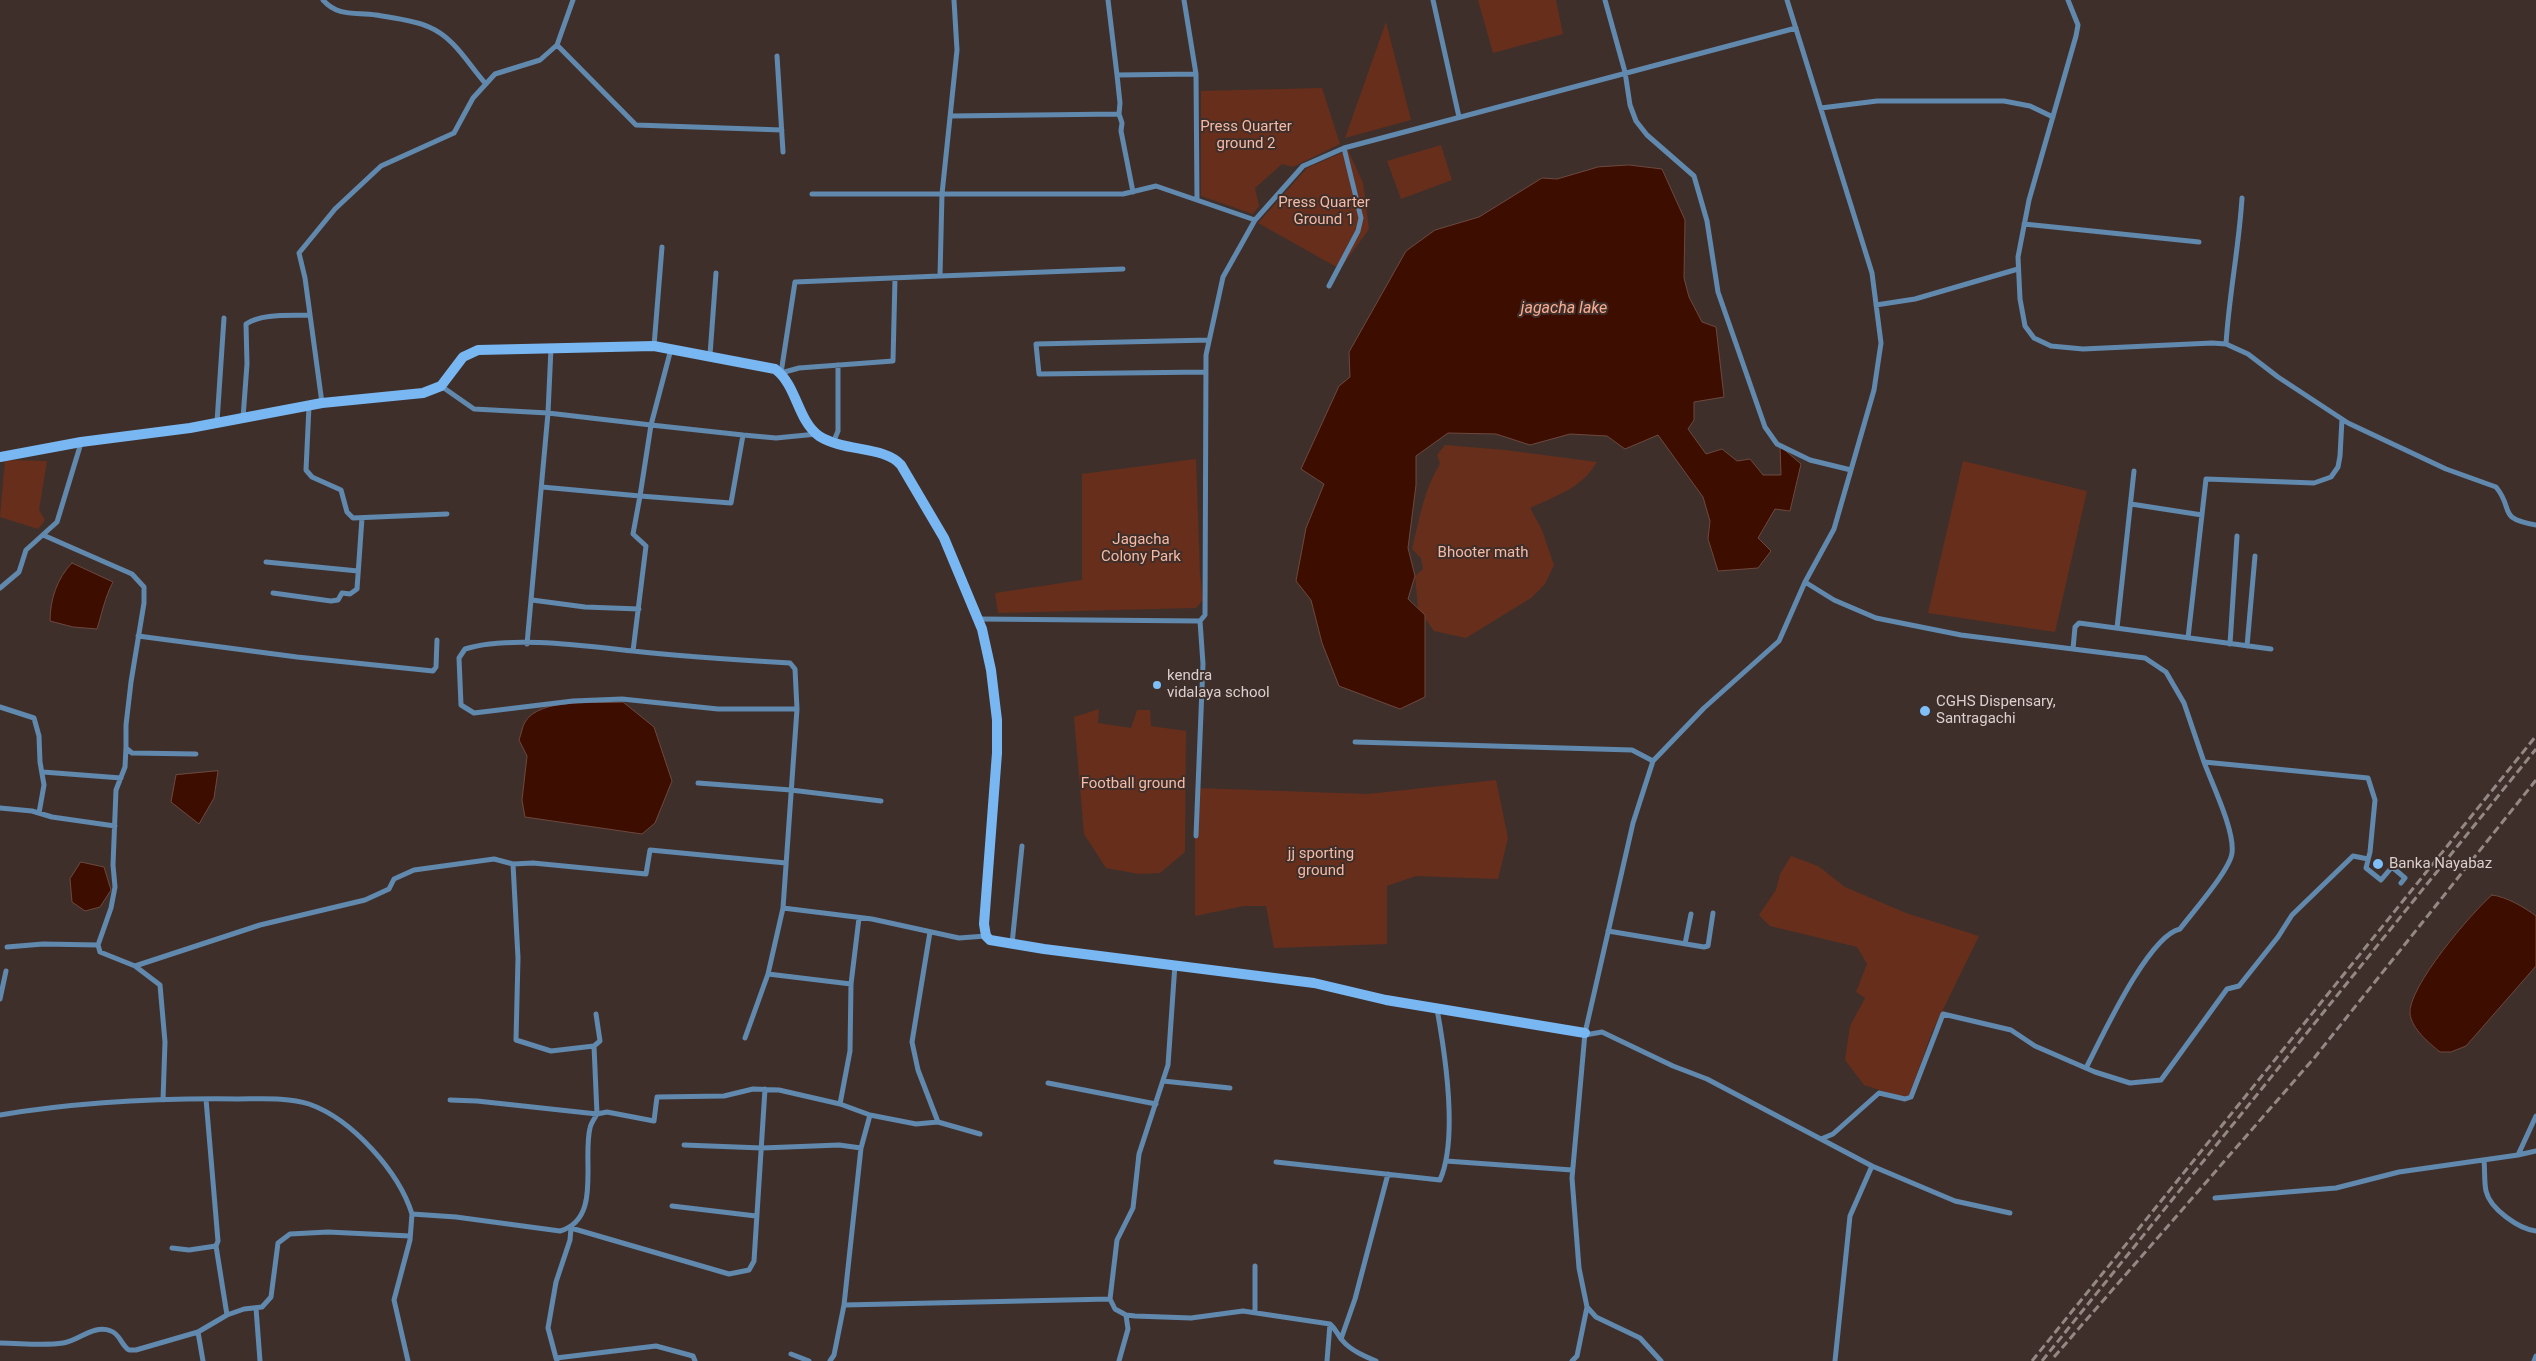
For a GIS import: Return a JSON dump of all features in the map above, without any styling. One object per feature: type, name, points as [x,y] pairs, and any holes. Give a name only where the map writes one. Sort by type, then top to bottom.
[{"type":"main road","points":[[0,457],[81,442],[217,423],[322,403],[390,398],[423,393],[441,386],[463,357],[470,352],[478,350],[654,346],[767,366],[782,374],[810,426],[817,434],[834,443],[895,458],[944,538],[978,619],[991,670],[997,720],[997,753],[984,924],[986,936],[995,941],[1012,944],[1314,982],[1386,1000],[1584,1034]]},
{"type":"street","points":[[323,0],[330,8],[344,14],[374,15],[429,27],[450,40],[462,52],[486,84]]},
{"type":"street","points":[[322,403],[299,253],[334,209],[381,166],[454,133],[472,98],[495,74],[540,60],[557,44],[573,0]]},
{"type":"street","points":[[940,276],[942,194],[957,50],[954,0]]},
{"type":"street","points":[[1108,0],[1120,103],[1119,114],[1133,192]]},
{"type":"street","points":[[1184,0],[1196,74],[1197,200]]},
{"type":"street","points":[[1433,0],[1459,117]]},
{"type":"street","points":[[1605,0],[1626,72],[1630,104],[1636,121],[1647,135],[1694,176],[1707,221],[1718,292],[1765,427],[1777,444],[1810,460],[1851,470]]},
{"type":"street","points":[[1572,1361],[1578,1356],[1587,1307],[1579,1268],[1572,1170],[1584,1034],[1633,823],[1653,761],[1704,708],[1779,641],[1805,582],[1834,529],[1874,390],[1881,343],[1872,274],[1787,0]]},
{"type":"street","points":[[2068,0],[2078,25],[2024,224],[2018,269],[2020,299],[2025,326],[2034,338],[2043,344],[2083,349],[2226,344],[2248,354],[2278,377],[2342,419],[2446,469],[2496,487],[2510,518],[2536,526]]},
{"type":"street","points":[[1196,836],[1203,664],[1200,621],[1205,615],[1206,372],[1209,340],[1223,277],[1255,220],[1303,166],[1344,148],[1796,28]]},
{"type":"street","points":[[557,44],[636,124],[782,130]]},
{"type":"street","points":[[777,56],[783,152]]},
{"type":"street","points":[[1117,75],[1196,74]]},
{"type":"street","points":[[1821,108],[1877,101],[2004,101],[2030,106],[2053,117]]},
{"type":"street","points":[[950,116],[1119,114]]},
{"type":"street","points":[[1328,286],[1358,231],[1361,218],[1344,148]]},
{"type":"street","points":[[812,194],[1123,194],[1156,186],[1255,220]]},
{"type":"street","points":[[2226,344],[2229,300],[2238,247],[2242,198]]},
{"type":"street","points":[[2024,224],[2199,242]]},
{"type":"street","points":[[654,346],[662,247]]},
{"type":"street","points":[[895,278],[893,361],[800,368],[782,374],[796,282],[940,276],[1123,269]]},
{"type":"street","points":[[1876,305],[1915,298],[2018,269]]},
{"type":"street","points":[[710,355],[716,273]]},
{"type":"street","points":[[243,418],[247,364],[246,324],[252,320],[262,318],[310,315]]},
{"type":"street","points":[[217,423],[224,318]]},
{"type":"street","points":[[1206,372],[1039,374],[1036,344],[1209,340]]},
{"type":"street","points":[[528,644],[548,413],[551,347]]},
{"type":"street","points":[[632,651],[646,546],[633,534],[651,425],[671,349]]},
{"type":"street","points":[[834,443],[838,431],[838,365]]},
{"type":"street","points":[[441,386],[474,409],[548,413],[776,438],[817,434]]},
{"type":"street","points":[[309,405],[306,470],[312,477],[341,490],[347,512],[352,518],[447,514]]},
{"type":"street","points":[[2188,638],[2206,479],[2314,483],[2331,477],[2338,467],[2342,419]]},
{"type":"street","points":[[542,487],[731,503],[743,435]]},
{"type":"street","points":[[0,588],[19,572],[26,550],[57,522],[81,442]]},
{"type":"street","points":[[2117,628],[2134,471]]},
{"type":"street","points":[[2131,504],[2202,515]]},
{"type":"street","points":[[272,593],[332,602],[338,600],[342,593],[350,594],[357,590],[362,518]]},
{"type":"street","points":[[43,534],[132,574],[144,587],[144,603],[126,724],[124,767],[116,790],[113,865],[115,886],[111,908],[98,945],[100,952],[135,966],[160,985],[165,1042],[163,1100]]},
{"type":"street","points":[[2230,644],[2237,536]]},
{"type":"street","points":[[2247,646],[2255,556]]},
{"type":"street","points":[[266,562],[358,571]]},
{"type":"street","points":[[1805,582],[1834,600],[1876,618],[1961,634],[2145,658],[2166,672],[2184,703],[2232,838],[2232,855],[2224,869],[2180,929],[2173,930],[2163,939],[2143,963],[2086,1068]]},
{"type":"street","points":[[532,600],[585,607],[638,609]]},
{"type":"street","points":[[978,619],[1200,621]]},
{"type":"street","points":[[2073,649],[2075,627],[2079,623],[2271,650]]},
{"type":"street","points":[[138,636],[296,657],[433,671],[436,667],[437,640]]},
{"type":"street","points":[[745,1038],[768,974],[783,908],[797,709],[796,669],[790,663],[591,646],[483,644],[465,649],[460,658],[461,705],[474,713],[572,701],[622,699],[718,709],[797,709]]},
{"type":"street","points":[[0,707],[34,718],[39,736],[40,762],[44,785],[39,813]]},
{"type":"street","points":[[1355,742],[1632,750],[1653,761]]},
{"type":"street","points":[[126,748],[132,752],[196,754]]},
{"type":"street","points":[[2204,762],[2368,778],[2375,800],[2366,868],[2381,880],[2392,867],[2405,878],[2401,883]]},
{"type":"street","points":[[43,772],[121,778]]},
{"type":"street","points":[[698,783],[791,790],[881,801]]},
{"type":"street","points":[[0,808],[115,826]]},
{"type":"street","points":[[1012,944],[1022,846]]},
{"type":"street","points":[[135,966],[260,925],[365,900],[389,890],[394,879],[414,870],[494,859],[513,864],[533,863],[646,874],[650,850],[786,863]]},
{"type":"street","points":[[1821,1139],[1833,1134],[1879,1093],[1905,1099],[1911,1097],[1943,1014],[2011,1030],[2034,1046],[2086,1068],[2130,1083],[2161,1080],[2221,996],[2227,989],[2239,986],[2278,937],[2292,915],[2353,856],[2368,859]]},
{"type":"street","points":[[513,864],[518,958],[516,1040],[552,1051],[594,1046],[600,1041],[596,1014]]},
{"type":"street","points":[[783,908],[859,918],[959,938],[986,936]]},
{"type":"street","points":[[1608,931],[1708,946],[1713,913]]},
{"type":"street","points":[[1685,944],[1691,914]]},
{"type":"street","points":[[840,1104],[850,1051],[851,984],[859,918]]},
{"type":"street","points":[[930,932],[912,1042],[918,1070],[938,1122]]},
{"type":"street","points":[[7,947],[42,944],[98,945]]},
{"type":"street","points":[[1175,964],[1168,1065],[1139,1154],[1133,1208],[1118,1240],[1110,1300],[1115,1309],[1126,1315],[1191,1318],[1243,1311],[1330,1324],[1341,1339],[1356,1352],[1376,1361]]},
{"type":"street","points":[[0,998],[0,991],[6,971]]},
{"type":"street","points":[[768,974],[851,984]]},
{"type":"street","points":[[1276,1162],[1440,1180],[1446,1161],[1449,1141],[1445,1049],[1437,1008]]},
{"type":"street","points":[[1584,1034],[1602,1032],[1673,1066],[1707,1079],[1872,1166],[1955,1202],[2010,1213]]},
{"type":"street","points":[[594,1046],[598,1114],[590,1127],[585,1211],[571,1228],[570,1240],[556,1282],[548,1328],[557,1360],[656,1346],[693,1356],[695,1361]]},
{"type":"street","points":[[1163,1081],[1230,1088]]},
{"type":"street","points":[[1048,1083],[1156,1104]]},
{"type":"street","points":[[450,1100],[478,1101],[598,1114],[607,1112],[654,1121],[657,1097],[724,1096],[753,1089],[765,1089],[808,1096],[840,1104],[870,1115],[916,1124],[938,1122],[980,1134]]},
{"type":"street","points":[[412,1214],[456,1216],[560,1231],[571,1228],[729,1274],[749,1270],[754,1261],[765,1089]]},
{"type":"street","points":[[206,1099],[218,1241],[216,1246],[226,1315]]},
{"type":"street","points":[[0,1115],[101,1102],[206,1099],[279,1100],[309,1104],[337,1119],[381,1157],[407,1197],[412,1214],[410,1236],[394,1300],[408,1361]]},
{"type":"street","points":[[830,1361],[834,1355],[844,1304],[861,1148],[870,1115]]},
{"type":"street","points":[[2518,1155],[2536,1116]]},
{"type":"street","points":[[684,1145],[762,1148],[839,1145],[861,1148]]},
{"type":"street","points":[[2215,1198],[2336,1188],[2399,1172],[2536,1151]]},
{"type":"street","points":[[2484,1160],[2486,1192],[2492,1203],[2527,1230],[2536,1231]]},
{"type":"street","points":[[1446,1161],[1572,1170]]},
{"type":"street","points":[[1836,1361],[1850,1216],[1872,1166]]},
{"type":"street","points":[[1341,1339],[1355,1299],[1388,1174]]},
{"type":"street","points":[[672,1206],[756,1216]]},
{"type":"street","points":[[0,1343],[63,1343],[92,1330],[102,1329],[111,1331],[119,1336],[124,1347],[129,1350],[136,1350],[198,1332],[226,1315],[244,1309],[262,1307],[271,1297],[278,1243],[290,1234],[328,1232],[410,1236]]},
{"type":"street","points":[[172,1248],[189,1250],[216,1246]]},
{"type":"street","points":[[1255,1266],[1255,1312]]},
{"type":"street","points":[[844,1304],[1110,1300]]},
{"type":"street","points":[[1587,1307],[1596,1317],[1640,1338],[1661,1361]]},
{"type":"street","points":[[256,1308],[260,1361]]},
{"type":"street","points":[[1119,1361],[1128,1329],[1126,1315]]},
{"type":"street","points":[[1327,1361],[1330,1324]]},
{"type":"street","points":[[198,1332],[203,1361]]},
{"type":"street","points":[[791,1354],[809,1361]]},
{"type":"street","points":[[2534,1361],[2536,1356]]},
{"type":"green space","points":[[1478,0],[1556,0],[1563,34],[1493,53]]},
{"type":"green space","points":[[1386,22],[1411,120],[1345,138]]},
{"type":"green space","name":"Press Quarter ground 2","points":[[1322,88],[1340,144],[1293,167],[1282,164],[1255,188],[1259,206],[1253,214],[1201,196],[1201,91]]},
{"type":"green space","points":[[1441,145],[1452,180],[1401,199],[1387,161]]},
{"type":"green space","name":"Press Quarter Ground 1","points":[[1348,150],[1363,183],[1369,229],[1340,269],[1258,223],[1307,168]]},
{"type":"green space","name":"Bhooter math","points":[[1445,445],[1505,450],[1597,462],[1584,479],[1576,485],[1530,508],[1542,530],[1554,565],[1545,584],[1531,598],[1466,638],[1434,631],[1418,609],[1415,576],[1423,569],[1421,558],[1412,549],[1426,494],[1440,464],[1437,455]]},
{"type":"green space","name":"Jagacha Colony Park","points":[[1196,459],[1200,574],[1203,600],[1196,608],[998,613],[995,593],[1082,580],[1082,474]]},
{"type":"green space","points":[[5,460],[47,461],[39,510],[45,520],[38,529],[0,517]]},
{"type":"green space","points":[[1963,461],[2087,491],[2055,632],[1928,613]]},
{"type":"green space","name":"Football ground","points":[[1099,709],[1098,723],[1131,728],[1137,710],[1150,710],[1151,726],[1186,731],[1185,852],[1160,873],[1139,874],[1106,868],[1084,834],[1074,717]]},
{"type":"green space","name":"jj sporting ground","points":[[1496,780],[1508,838],[1498,879],[1416,876],[1387,886],[1387,944],[1274,948],[1266,906],[1244,906],[1195,916],[1195,788],[1368,794]]},
{"type":"green space","points":[[1791,856],[1818,866],[1845,887],[1906,913],[1979,936],[1932,1032],[1908,1099],[1864,1085],[1845,1060],[1850,1026],[1865,998],[1856,992],[1867,964],[1857,947],[1770,926],[1759,915],[1776,890],[1780,874]]},
{"type":"water","name":"jagacha lake","points":[[1629,165],[1662,169],[1685,220],[1684,278],[1689,297],[1702,322],[1716,327],[1724,397],[1694,402],[1694,420],[1688,429],[1706,454],[1722,449],[1737,461],[1750,459],[1763,475],[1781,475],[1780,446],[1801,464],[1790,511],[1775,509],[1758,538],[1771,551],[1758,568],[1718,571],[1708,539],[1710,521],[1703,497],[1658,435],[1625,449],[1607,436],[1570,434],[1530,445],[1496,434],[1448,433],[1416,456],[1416,485],[1408,548],[1415,576],[1408,599],[1425,615],[1425,697],[1400,709],[1339,686],[1322,643],[1311,600],[1296,581],[1306,528],[1324,484],[1301,469],[1339,386],[1350,377],[1349,352],[1406,251],[1435,230],[1479,217],[1542,178],[1557,179],[1598,167]]},
{"type":"water","points":[[72,563],[113,582],[97,629],[73,627],[50,621],[51,605],[58,582]]},
{"type":"water","points":[[623,702],[654,727],[672,781],[655,823],[642,834],[525,817],[522,800],[527,756],[519,740],[525,722],[532,714],[556,705]]},
{"type":"water","points":[[218,771],[214,798],[199,824],[171,802],[176,775]]},
{"type":"water","points":[[81,862],[104,867],[111,890],[100,907],[85,911],[72,902],[70,879]]},
{"type":"water","points":[[2492,895],[2515,903],[2536,916],[2536,966],[2466,1046],[2451,1052],[2440,1052],[2422,1035],[2411,1020],[2412,1002],[2429,969],[2442,951],[2470,917]]},
{"type":"railway","points":[[2032,1361],[2536,736]]},
{"type":"railway","points":[[2042,1361],[2536,749]]},
{"type":"railway","points":[[2054,1357],[2315,1057],[2536,780]]},
{"type":"place","name":"kendra vidalaya school","points":[[1157,685]]},
{"type":"place","name":"CGHS Dispensary, Santragachi","points":[[1925,711]]},
{"type":"place","name":"Banka Nayabaz","points":[[2378,864]]}]
